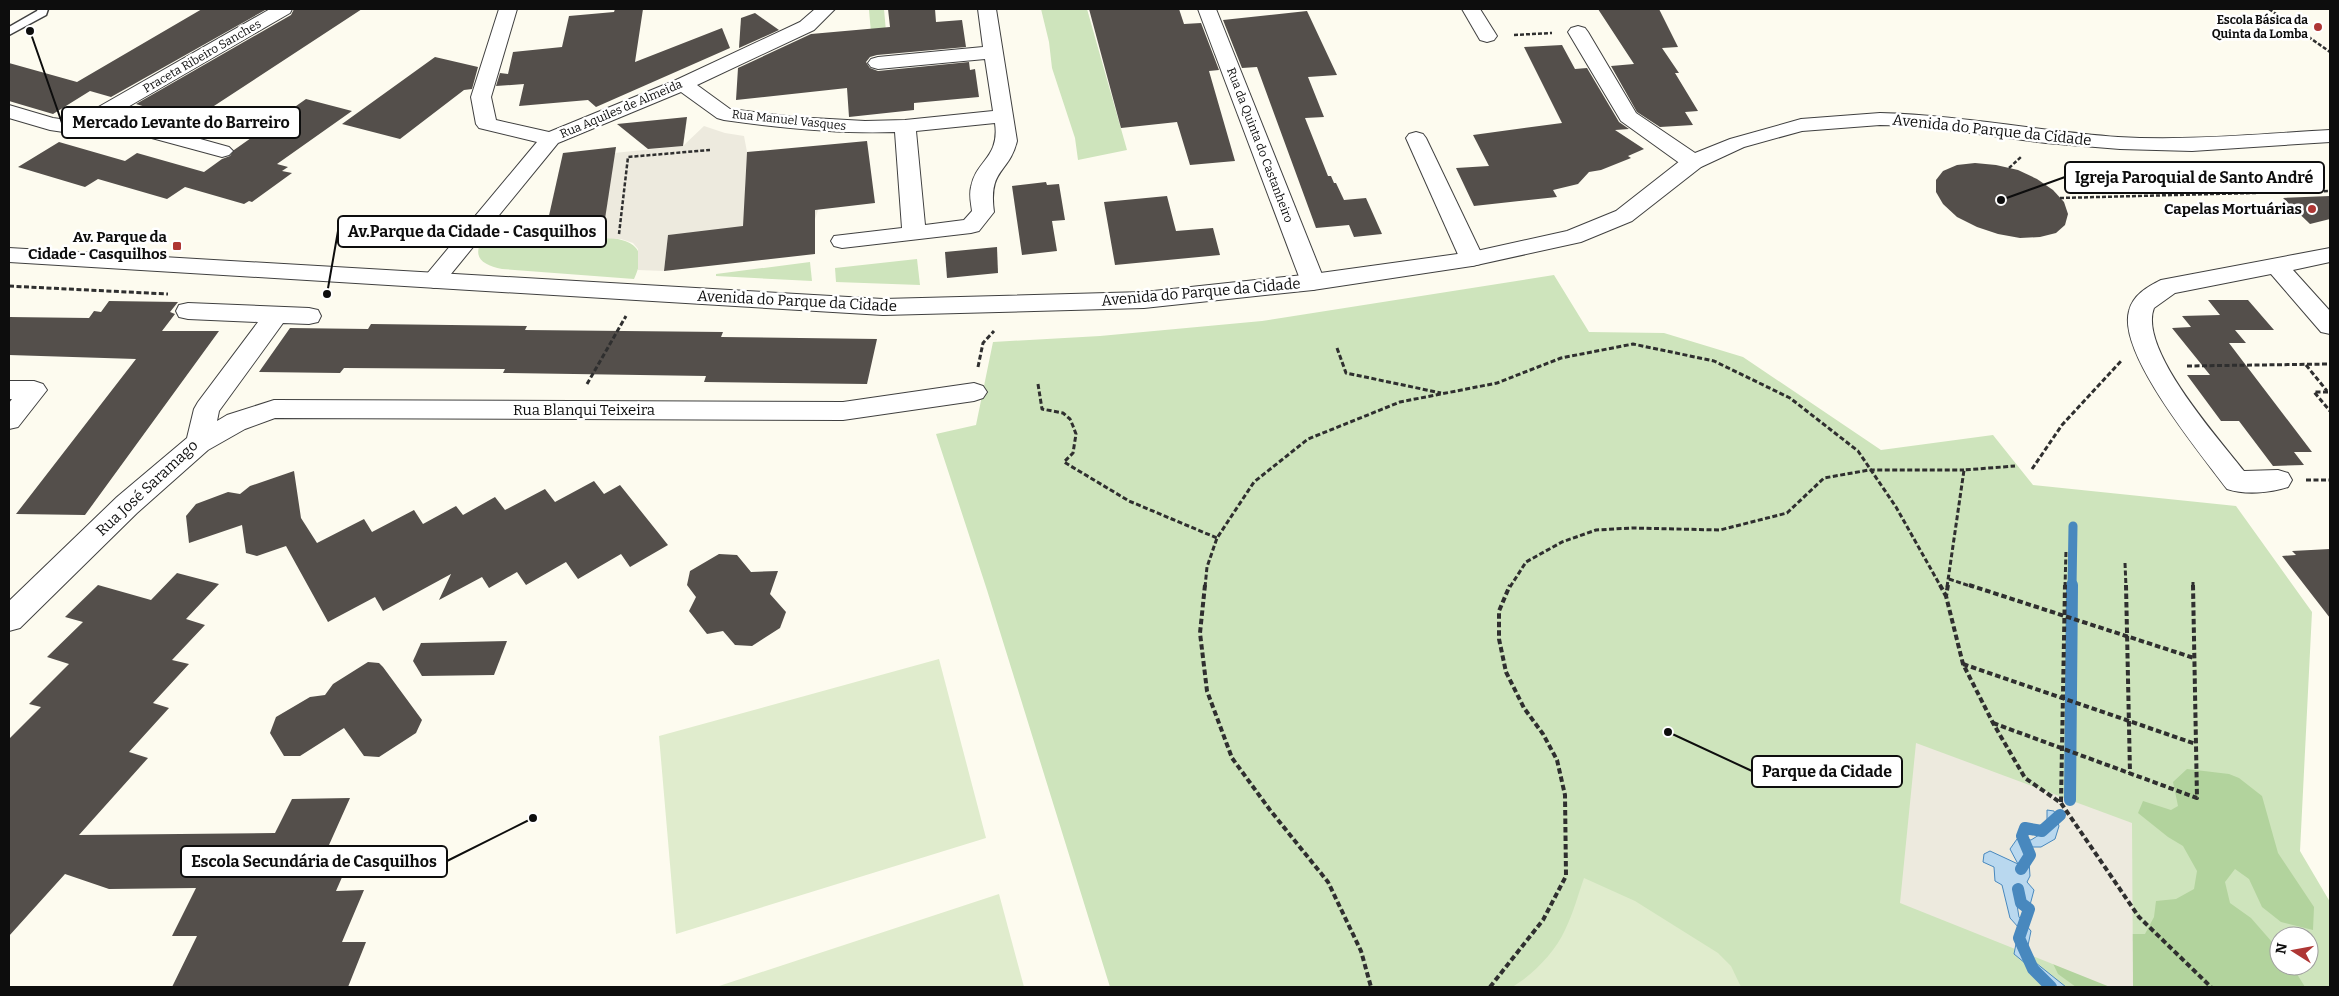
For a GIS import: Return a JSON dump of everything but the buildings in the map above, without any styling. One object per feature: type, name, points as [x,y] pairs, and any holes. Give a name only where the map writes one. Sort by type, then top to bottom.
[{"type":"street","name":"Praceta Ribeiro Sanches","points":[[9,111],[50,124],[77,128],[283,9]]},
{"type":"street","points":[[508,9],[481,97],[486,124],[551,139]]},
{"type":"street","name":"Rua Aquiles de Almeida","points":[[434,280],[551,139],[683,84],[807,26],[826,9]]},
{"type":"street","points":[[842,241],[971,226],[983,212],[981,187],[987,174],[1000,159],[1007,144],[987,9]]},
{"type":"street","name":"Rua da Quinta do Castanheiro","points":[[1207,9],[1313,282]]},
{"type":"street","points":[[1471,9],[1487,36]]},
{"type":"street","points":[[1578,32],[1628,116],[1693,162]]},
{"type":"street","points":[[878,63],[994,52]]},
{"type":"street","name":"Rua Manuel Vasques","points":[[683,84],[724,114],[794,123],[865,128],[1004,116]]},
{"type":"street","points":[[99,117],[222,151]]},
{"type":"street","name":"Avenida do Parque da Cidade","points":[[9,255],[883,307],[1144,300],[1313,282],[1472,259],[1573,237],[1624,216],[1693,162],[1737,143],[1801,125],[1880,119],[1948,123],[2046,137],[2120,143],[2192,145],[2330,136]]},
{"type":"street","points":[[905,126],[914,234]]},
{"type":"street","points":[[1416,138],[1472,259]]},
{"type":"street","points":[[2278,480],[2237,482],[2172,394],[2154,366],[2142,339],[2139,315],[2149,296],[2169,286],[2278,267],[2330,255]]},
{"type":"street","points":[[2278,267],[2330,326]]},
{"type":"street","points":[[188,311],[309,316]]},
{"type":"street","name":"Rua José Saramago","points":[[11,614],[127,505],[199,443],[207,408],[276,314]]},
{"type":"street","points":[[9,390],[34,390],[9,420]]},
{"type":"street","name":"Rua Blanqui Teixeira","points":[[199,443],[236,422],[274,410],[843,411],[974,392]]},
{"type":"lane","points":[[9,32],[42,13],[43,9]]},
{"type":"path","points":[[2269,9],[2330,52]]},
{"type":"path","points":[[1487,36],[1578,32]]},
{"type":"path","points":[[619,234],[628,158],[710,150]]},
{"type":"path","points":[[2060,198],[2330,191]]},
{"type":"path","points":[[9,286],[182,295],[188,311]]},
{"type":"path","points":[[572,410],[639,292]]},
{"type":"path","points":[[2032,469],[2046,443],[2083,400],[2142,339]]},
{"type":"path","points":[[1372,987],[1361,951],[1328,882],[1270,810],[1232,758],[1207,691],[1200,632],[1207,567],[1217,538],[1254,482],[1308,439],[1400,402],[1497,383],[1561,358],[1633,344],[1714,361],[1790,398],[1858,452],[1868,470],[1896,507],[1946,596],[1963,664],[2024,778],[2061,803],[2139,917],[2211,987]]},
{"type":"path","points":[[1337,348],[1346,373],[1443,393]]},
{"type":"path","points":[[2305,364],[2328,392],[2314,392],[2330,411]]},
{"type":"path","points":[[2179,366],[2330,364]]},
{"type":"path","points":[[1038,384],[1042,409],[1063,413],[1070,419],[1076,434],[1073,453],[1064,462],[1128,501],[1217,538]]},
{"type":"path","points":[[1490,987],[1543,920],[1566,876],[1567,830],[1565,795],[1557,760],[1543,734],[1524,708],[1506,672],[1499,639],[1499,611],[1513,579],[1526,562],[1562,542],[1596,530],[1632,528],[1720,530],[1787,514],[1824,478],[1868,470],[1964,470],[2015,466]]},
{"type":"path","points":[[1946,596],[1964,470]]},
{"type":"path","points":[[2061,803],[2066,550]]},
{"type":"path","points":[[2125,563],[2130,774]]},
{"type":"path","points":[[1949,579],[2194,658]]},
{"type":"path","points":[[1993,722],[2197,798],[2192,582]]},
{"type":"path","points":[[1963,664],[2196,744]]},
{"type":"green space","points":[[884,9],[887,43],[872,44],[869,10]]},
{"type":"green space","points":[[1041,9],[1087,9],[1127,150],[1078,160],[1075,138],[1052,68],[1049,42]]},
{"type":"green space","points":[[607,237],[625,241],[636,248],[640,260],[634,279],[502,269],[484,263],[478,251],[483,238],[528,240],[538,244]]},
{"type":"green space","points":[[917,259],[920,285],[836,282],[835,268]]},
{"type":"green space","points":[[810,262],[812,281],[716,276],[716,274]]},
{"type":"green space","points":[[1554,275],[1589,332],[1664,333],[1743,357],[1881,450],[1993,435],[2033,485],[2236,506],[2312,612],[2300,851],[2330,902],[2330,987],[1110,987],[987,590],[936,434],[976,425],[993,342],[1100,336],[1262,321]]},
{"type":"green space","points":[[939,659],[986,838],[676,934],[659,736]]},
{"type":"green space","points":[[2187,769],[2229,774],[2239,778],[2262,796],[2278,853],[2314,907],[2313,926],[2297,926],[2281,922],[2262,907],[2249,879],[2235,869],[2225,882],[2230,903],[2251,918],[2269,939],[2269,976],[2298,976],[2305,987],[2076,987],[2058,974],[2045,947],[2114,934],[2145,934],[2154,917],[2156,901],[2176,899],[2194,889],[2197,871],[2183,846],[2168,837],[2138,813],[2143,801],[2171,810],[2178,806],[2173,782]]},
{"type":"green space","points":[[1584,878],[1635,901],[1718,953],[1731,966],[1741,987],[1512,987],[1549,955],[1561,938],[1573,911]]},
{"type":"green space","points":[[999,894],[1024,987],[716,987]]},
{"type":"shaded area","points":[[704,126],[725,133],[744,136],[747,152],[745,187],[818,179],[818,210],[815,219],[668,235],[664,271],[638,270],[638,249],[633,243],[621,239],[597,238],[603,232],[614,153],[683,146]]},
{"type":"shaded area","points":[[1916,743],[2132,823],[2133,987],[2110,987],[1900,903]]},
{"type":"water","points":[[2047,810],[2054,811],[2059,826],[2055,839],[2041,847],[2028,847],[2030,876],[2027,882],[2034,890],[2030,905],[2016,899],[2019,917],[2031,931],[2026,955],[2066,987],[2054,987],[2014,954],[2019,928],[2010,918],[2002,885],[1995,881],[1994,867],[1983,862],[1984,854],[1990,851],[2018,864],[2010,849],[2017,839],[2031,840],[2047,830]]},
{"type":"waterway","points":[[2072,587],[2073,526]]},
{"type":"waterway","points":[[2070,800],[2072,585]]},
{"type":"waterway","points":[[2021,869],[2030,855],[2022,836],[2025,828],[2042,831],[2060,815]]},
{"type":"waterway","points":[[2018,889],[2021,903],[2029,909],[2019,938],[2033,969],[2051,987]]},
{"type":"place","name":"Escola Básica da Quinta da Lomba","points":[[2318,27]]},
{"type":"place","name":"Mercado Levante do Barreiro","points":[[30,31]]},
{"type":"place","name":"Igreja Paroquial de Santo André","points":[[2001,200]]},
{"type":"place","name":"Capelas Mortuárias","points":[[2312,209]]},
{"type":"place","name":"Av. Parque da Cidade - Casquilhos","points":[[177,246]]},
{"type":"place","name":"Av.Parque da Cidade - Casquilhos","points":[[327,294]]},
{"type":"place","name":"Parque da Cidade","points":[[1668,732]]},
{"type":"place","name":"Escola Secundária de Casquilhos","points":[[533,818]]}]
